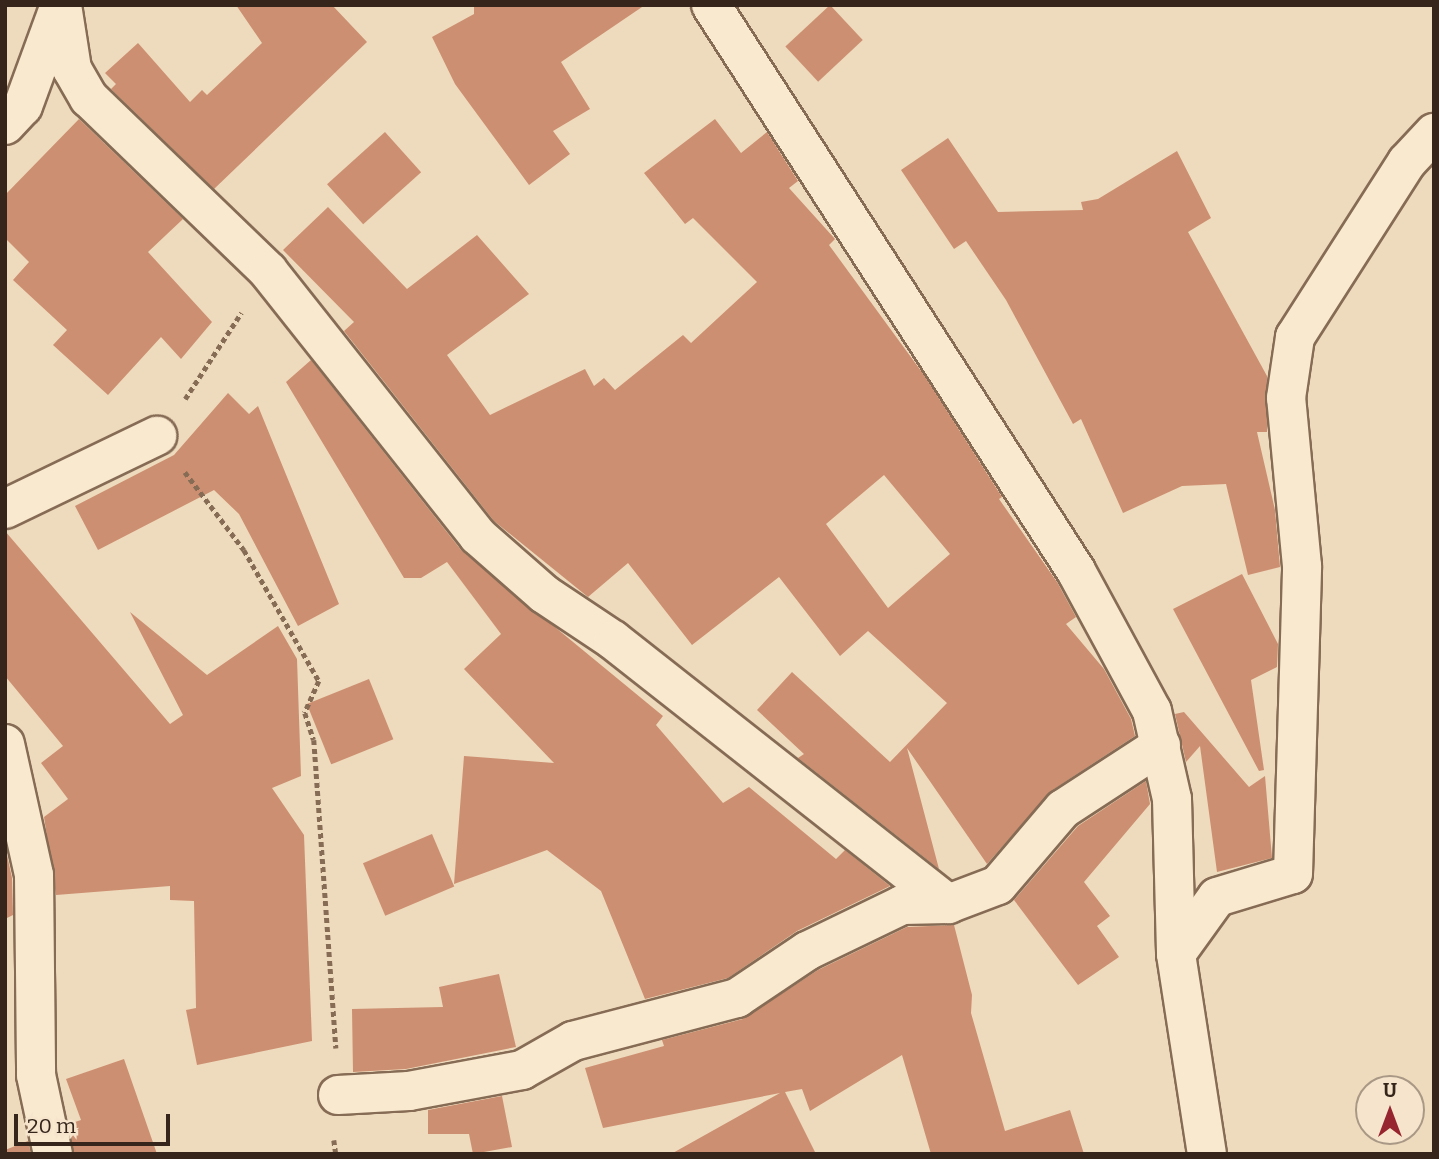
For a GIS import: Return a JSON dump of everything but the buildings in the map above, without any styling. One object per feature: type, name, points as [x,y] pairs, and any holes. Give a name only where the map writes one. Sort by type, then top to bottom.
[{"type":"street","points":[[5,125],[23,106],[61,5]]},
{"type":"street","points":[[61,5],[72,69],[89,98],[268,271],[478,536],[544,594],[613,640],[948,904]]},
{"type":"street","points":[[711,5],[1076,571],[1152,711],[1172,799],[1176,954],[1207,1154]]},
{"type":"street","points":[[1176,954],[1217,897],[1293,874],[1302,566],[1286,398],[1295,337],[1407,162],[1434,134]]},
{"type":"street","points":[[5,509],[157,436]]},
{"type":"street","points":[[5,744],[34,875],[36,1075],[53,1154]]},
{"type":"street","points":[[338,1095],[409,1091],[523,1070],[573,1041],[737,998],[807,951],[902,905],[948,904],[998,885],[1063,809],[1161,745]]},
{"type":"path","points":[[268,271],[163,434],[157,436],[244,550],[319,681],[305,713],[314,740],[338,1095],[332,1131],[336,1154]]}]
